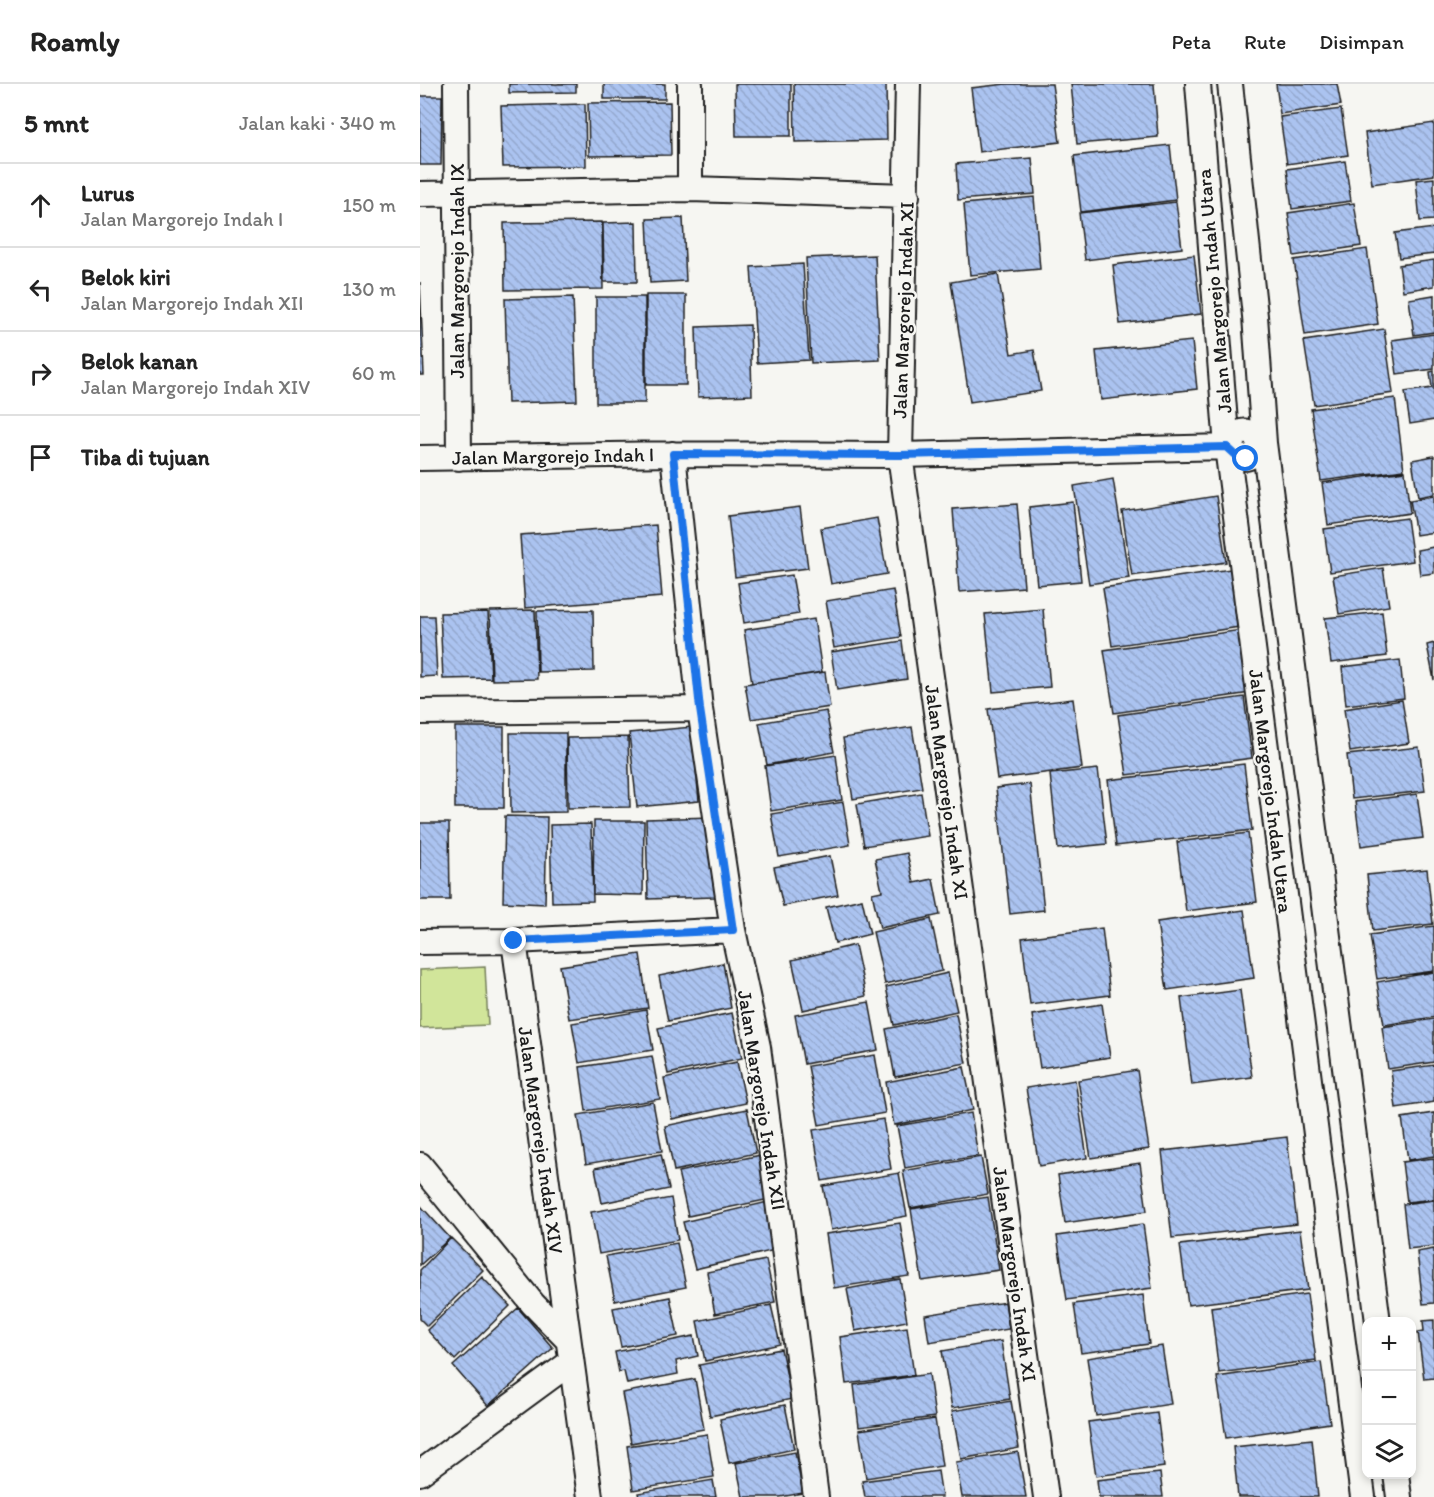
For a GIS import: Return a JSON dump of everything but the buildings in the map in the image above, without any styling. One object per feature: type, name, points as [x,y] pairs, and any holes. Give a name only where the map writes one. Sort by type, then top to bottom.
[{"type":"street","name":"Jalan Margorejo Indah IX","points":[[456,84],[455,193],[459,458]]},
{"type":"street","points":[[690,84],[690,189]]},
{"type":"street","name":"Jalan Margorejo Indah XI","points":[[908,84],[900,455],[1046,1497]]},
{"type":"street","name":"Jalan Margorejo Indah Utara","points":[[1198,84],[1227,447],[1362,1497]]},
{"type":"street","name":"Jalan Margorejo Indah Utara","points":[[1230,84],[1255,316],[1264,443],[1377,1317]]},
{"type":"street","points":[[420,194],[690,189],[907,196]]},
{"type":"street","name":"Jalan Margorejo Indah I","points":[[420,458],[673,454],[900,455],[1227,447],[1239,458],[1246,459],[1253,457],[1264,443]]},
{"type":"street","name":"Jalan Margorejo Indah XII","points":[[673,454],[700,709],[733,930],[758,1047],[816,1497]]},
{"type":"street","points":[[420,712],[700,709]]},
{"type":"street","points":[[420,942],[514,941],[733,930]]},
{"type":"street","name":"Jalan Margorejo Indah XIV","points":[[514,941],[590,1497]]},
{"type":"street","points":[[420,1165],[570,1351],[420,1473]]},
{"type":"street","points":[[1397,1479],[1399,1497]]},
{"type":"green space","points":[[485,967],[488,1025],[420,1028],[420,970]]},
{"type":"route","points":[[514,941],[733,930],[700,709],[673,454],[900,455],[1227,447],[1239,458],[1246,459]]}]
